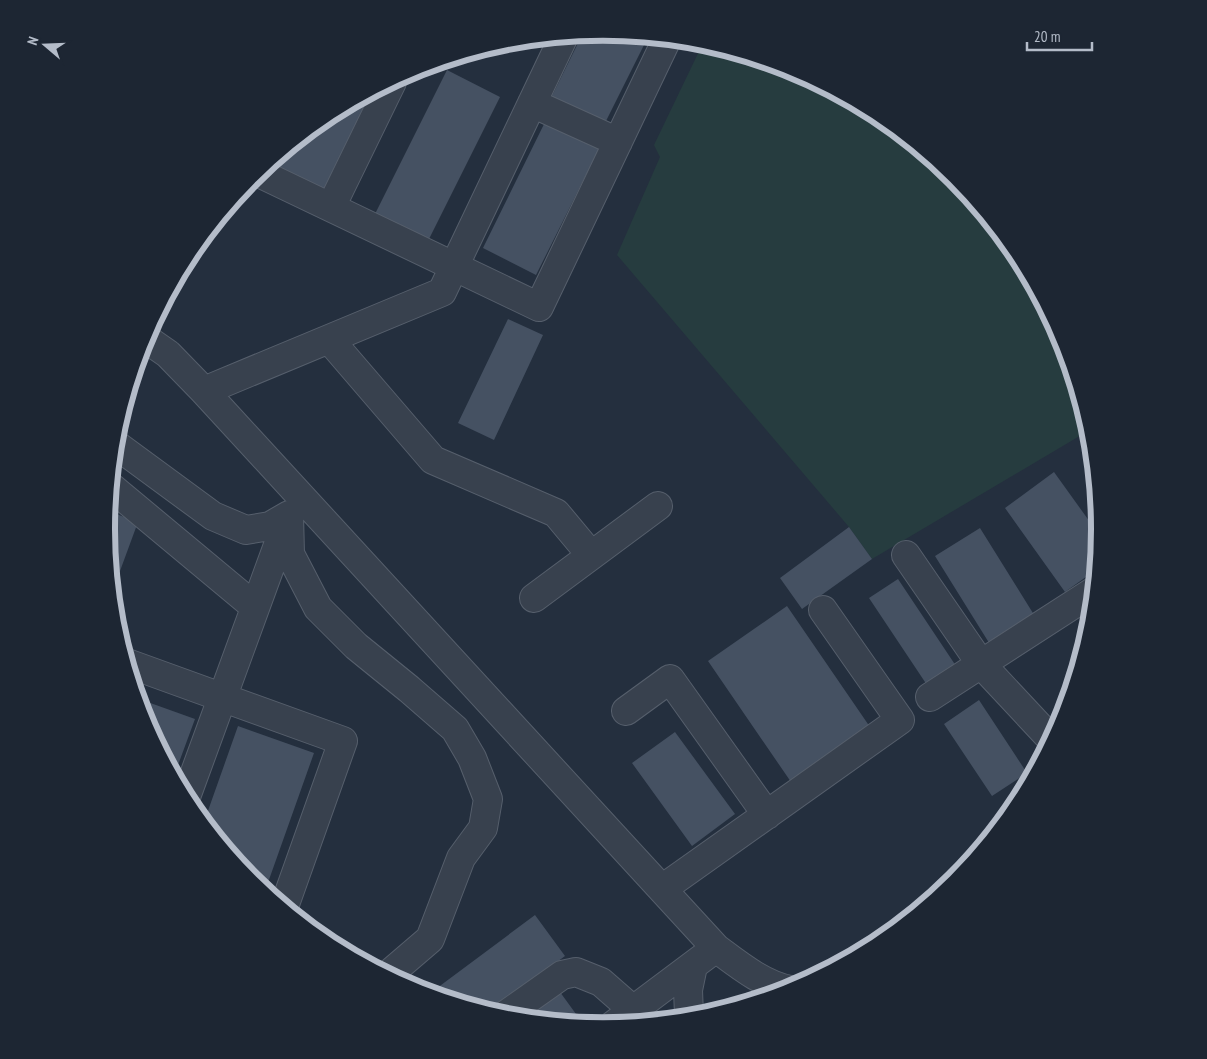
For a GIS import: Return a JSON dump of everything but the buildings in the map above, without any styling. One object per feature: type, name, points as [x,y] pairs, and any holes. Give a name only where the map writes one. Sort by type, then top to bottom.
[{"type":"street","points":[[204,391],[442,292],[561,43]]},
{"type":"street","points":[[266,176],[539,307],[664,45]]},
{"type":"street","points":[[331,207],[387,93]]},
{"type":"street","points":[[532,103],[618,142]]},
{"type":"street","points":[[329,339],[433,460],[556,512],[591,555]]},
{"type":"street","points":[[152,343],[168,354],[204,391],[293,503],[662,889],[716,948],[743,969],[775,986]]},
{"type":"street","points":[[122,449],[213,516],[246,530],[270,526],[293,503]]},
{"type":"street","points":[[117,492],[255,607]]},
{"type":"street","points":[[189,787],[293,503]]},
{"type":"street","points":[[293,503],[290,554],[318,608],[356,646],[455,729],[472,758],[488,799],[484,828],[461,858],[430,938],[394,970]]},
{"type":"street","points":[[534,598],[658,506]]},
{"type":"street","points":[[906,555],[981,664],[1046,734]]},
{"type":"street","points":[[930,696],[1088,595]]},
{"type":"street","points":[[662,889],[900,720],[824,610]]},
{"type":"street","points":[[135,666],[343,740],[286,901]]},
{"type":"street","points":[[626,711],[670,679],[767,814]]},
{"type":"street","points":[[623,1017],[716,948]]},
{"type":"street","points":[[689,1010],[688,990],[693,966]]},
{"type":"street","points":[[514,1009],[562,976],[576,972],[601,982],[633,1010]]},
{"type":"green space","points":[[699,51],[730,58],[790,78],[848,107],[875,124],[901,142],[949,184],[991,232],[1009,258],[1026,285],[1055,343],[1075,403],[1082,435],[872,559],[849,527],[617,255],[660,157],[654,145]]}]
